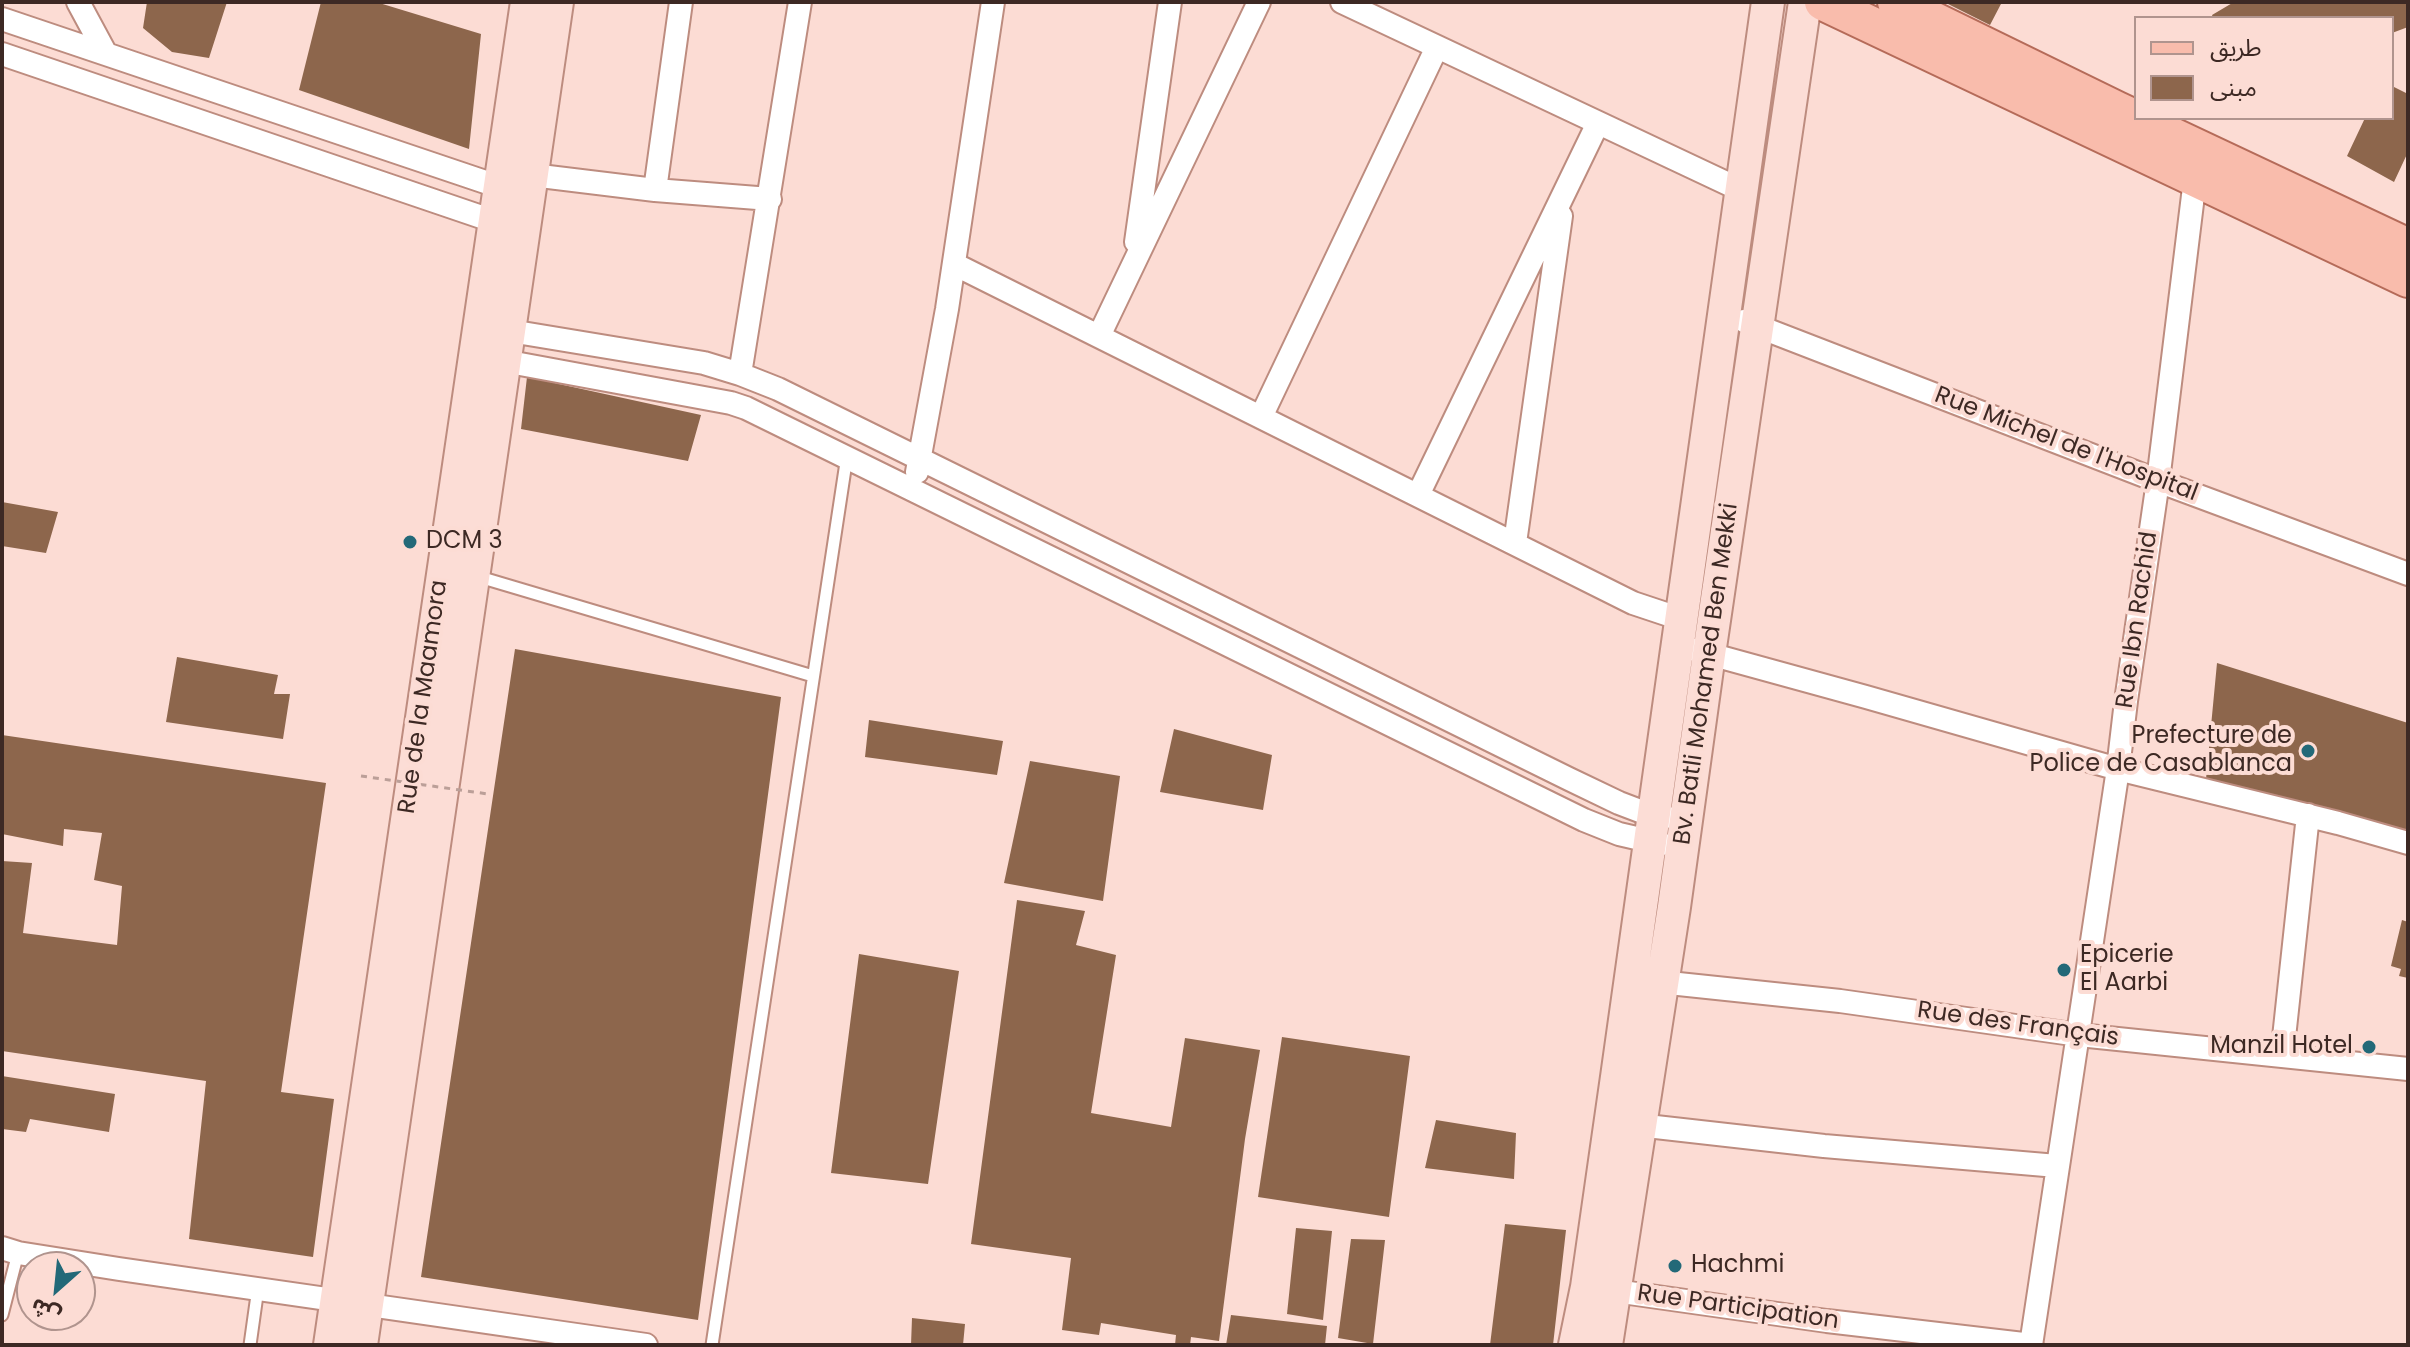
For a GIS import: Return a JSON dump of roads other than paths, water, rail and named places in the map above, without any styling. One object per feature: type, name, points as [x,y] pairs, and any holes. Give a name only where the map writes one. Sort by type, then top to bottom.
[{"type":"main road","points":[[1823,2],[2408,279]]},
{"type":"main road","points":[[1896,2],[2134,118]]},
{"type":"main road","points":[[2138,120],[2408,247]]},
{"type":"street","points":[[78,2],[106,54]]},
{"type":"street","name":"Rue de la Maamora","points":[[520,186],[527,2]]},
{"type":"street","name":"Rue de la Maamora","points":[[361,1345],[353,1302],[396,999],[509,227],[557,2]]},
{"type":"street","points":[[655,190],[681,2]]},
{"type":"street","points":[[740,374],[800,2]]},
{"type":"street","points":[[913,489],[954,264],[993,2]]},
{"type":"street","points":[[1133,264],[1170,2]]},
{"type":"street","points":[[1099,336],[1259,2]]},
{"type":"street","points":[[1342,2],[1741,190]]},
{"type":"street","name":"Bv. Batli Mohamed Ben Mekki","points":[[1625,1123],[1629,979],[1768,2]]},
{"type":"street","name":"Bv. Batli Mohamed Ben Mekki","points":[[1606,1345],[1601,1289],[1625,1123],[1662,982],[1805,2]]},
{"type":"street","points":[[2,19],[520,186],[655,190],[770,199]]},
{"type":"street","points":[[1261,417],[1437,47]]},
{"type":"street","points":[[2,54],[509,227]]},
{"type":"street","points":[[1418,495],[1598,123]]},
{"type":"street","name":"Rue Ibn Rachid","points":[[2032,1345],[2118,769],[2195,179]]},
{"type":"street","points":[[1515,543],[1564,194]]},
{"type":"street","points":[[954,264],[1633,603],[1709,654],[2118,769],[2308,815],[2408,843]]},
{"type":"street","name":"Rue Michel de l'Hospital","points":[[1724,315],[1757,324],[2158,481],[2408,574]]},
{"type":"street","points":[[493,344],[704,363],[778,389],[1619,803],[1652,828]]},
{"type":"street","points":[[493,344],[731,403],[764,415],[1584,820],[1619,834],[1652,828],[1685,834]]},
{"type":"street","name":"Rue de la Maamora","points":[[396,999],[474,576],[493,344]]},
{"type":"street","points":[[1698,496],[1732,500]]},
{"type":"street","points":[[2282,1056],[2308,815]]},
{"type":"street","name":"Rue des Français","points":[[1629,979],[1840,1001],[2079,1035],[2408,1069]]},
{"type":"street","points":[[1625,1123],[1824,1146],[2057,1166]]},
{"type":"street","points":[[10,1250],[646,1345]]},
{"type":"street","name":"Bv. Batli Mohamed Ben Mekki","points":[[1575,1345],[1601,1289]]},
{"type":"street","name":"Rue Participation","points":[[1601,1289],[1827,1321],[2032,1345]]},
{"type":"street","name":"Rue de la Maamora","points":[[330,1345],[353,1302]]},
{"type":"lane","points":[[712,1345],[847,456]]},
{"type":"lane","points":[[474,576],[813,676]]},
{"type":"lane","points":[[2,1315],[10,1250]]},
{"type":"lane","points":[[250,1345],[258,1288]]},
{"type":"place","name":"DCM 3","points":[[410,542]]},
{"type":"place","name":"Prefecture de Police de Casablanca","points":[[2308,751]]},
{"type":"place","name":"Epicerie El Aarbi","points":[[2064,970]]},
{"type":"place","name":"Manzil Hotel","points":[[2369,1047]]},
{"type":"place","name":"Hachmi","points":[[1675,1266]]}]
